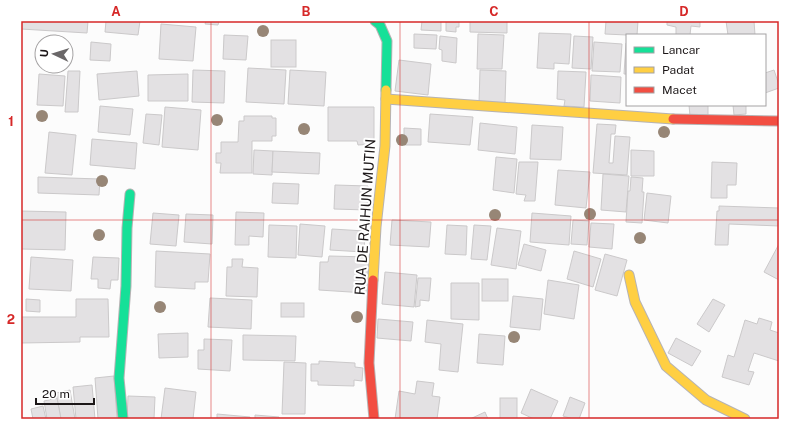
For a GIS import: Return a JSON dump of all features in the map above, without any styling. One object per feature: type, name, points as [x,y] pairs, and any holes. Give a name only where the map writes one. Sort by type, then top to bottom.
[{"type":"street","name":"RUA DE RAIHUN MUTIN","points":[[374,419],[369,363],[376,227],[384,146],[387,41],[380,25],[375,21]]},
{"type":"street","points":[[386,99],[680,119],[779,121]]},
{"type":"street","points":[[123,419],[119,378],[126,286],[130,194]]},
{"type":"street","points":[[629,275],[635,302],[666,366],[706,400],[745,419]]},
{"type":"building","points":[[21,21],[88,21],[87,33],[21,29]]},
{"type":"building","points":[[106,21],[140,21],[138,35],[105,32]]},
{"type":"building","points":[[206,21],[219,21],[218,25],[205,24]]},
{"type":"building","points":[[422,21],[441,21],[441,31],[421,30]]},
{"type":"building","points":[[446,21],[459,21],[459,27],[456,27],[456,32],[446,31]]},
{"type":"building","points":[[470,21],[507,21],[507,33],[470,32]]},
{"type":"building","points":[[606,21],[638,21],[637,34],[605,34]]},
{"type":"building","points":[[667,21],[700,21],[700,27],[691,26],[690,34],[676,34],[676,27],[667,25]]},
{"type":"building","points":[[726,21],[754,21],[755,34],[728,34]]},
{"type":"building","points":[[161,24],[196,27],[193,61],[159,59]]},
{"type":"building","points":[[539,33],[571,34],[569,64],[554,63],[554,69],[537,68]]},
{"type":"building","points":[[414,34],[437,35],[436,49],[414,48]]},
{"type":"building","points":[[478,34],[504,35],[502,69],[477,69]]},
{"type":"building","points":[[224,35],[248,36],[246,60],[223,59]]},
{"type":"building","points":[[440,36],[457,38],[456,63],[442,61],[442,50],[439,49]]},
{"type":"building","points":[[574,36],[593,37],[591,69],[572,68]]},
{"type":"building","points":[[271,40],[296,40],[296,67],[271,67]]},
{"type":"building","points":[[91,42],[111,44],[110,61],[90,60]]},
{"type":"building","points":[[594,42],[622,44],[620,72],[592,71]]},
{"type":"building","points":[[626,43],[626,74],[624,74]]},
{"type":"building","points":[[399,60],[431,64],[428,95],[395,91]]},
{"type":"building","points":[[248,68],[286,70],[284,104],[246,102]]},
{"type":"building","points":[[193,70],[225,71],[224,103],[192,102]]},
{"type":"building","points":[[290,70],[326,72],[324,106],[288,104]]},
{"type":"building","points":[[480,70],[506,71],[505,103],[479,103]]},
{"type":"building","points":[[774,70],[779,88],[766,93],[766,73]]},
{"type":"building","points":[[74,71],[80,71],[78,112],[65,112],[68,74],[74,74]]},
{"type":"building","points":[[137,71],[139,96],[99,100],[97,74]]},
{"type":"building","points":[[558,71],[586,72],[584,107],[564,106],[565,100],[557,99]]},
{"type":"building","points":[[39,74],[65,76],[63,106],[37,105]]},
{"type":"building","points":[[188,74],[188,101],[148,101],[148,75]]},
{"type":"building","points":[[591,75],[621,77],[620,103],[590,101]]},
{"type":"building","points":[[100,106],[133,109],[130,135],[98,132]]},
{"type":"building","points":[[689,106],[708,106],[708,115],[690,116]]},
{"type":"building","points":[[733,106],[746,106],[746,114],[734,115]]},
{"type":"building","points":[[165,107],[201,110],[198,150],[162,147]]},
{"type":"building","points":[[328,107],[374,107],[374,144],[358,145],[357,141],[328,141]]},
{"type":"building","points":[[146,114],[162,115],[159,145],[143,143]]},
{"type":"building","points":[[430,114],[473,117],[470,145],[428,142]]},
{"type":"building","points":[[244,116],[272,116],[272,118],[276,118],[276,136],[272,136],[272,141],[252,141],[252,173],[220,173],[221,163],[216,163],[216,153],[221,153],[221,142],[238,142],[239,121],[244,121]]},
{"type":"building","points":[[480,123],[517,127],[515,154],[478,150]]},
{"type":"building","points":[[597,124],[616,125],[615,134],[611,134],[609,163],[613,163],[615,136],[630,137],[627,175],[593,173]]},
{"type":"building","points":[[532,125],[563,127],[561,160],[530,159]]},
{"type":"building","points":[[404,128],[421,129],[421,145],[404,145]]},
{"type":"building","points":[[49,132],[76,135],[72,175],[45,173]]},
{"type":"building","points":[[92,139],[137,143],[135,169],[90,165]]},
{"type":"building","points":[[254,150],[273,151],[272,175],[253,174]]},
{"type":"building","points":[[631,150],[654,151],[654,176],[631,176]]},
{"type":"building","points":[[273,151],[320,153],[319,174],[272,172]]},
{"type":"building","points":[[496,157],[517,159],[514,193],[493,190]]},
{"type":"building","points":[[519,162],[538,162],[535,201],[524,201],[526,195],[516,194]]},
{"type":"building","points":[[712,162],[737,163],[736,185],[727,185],[727,198],[711,198]]},
{"type":"building","points":[[558,170],[590,172],[586,208],[555,205]]},
{"type":"building","points":[[603,174],[629,176],[626,212],[601,210]]},
{"type":"building","points":[[38,177],[100,179],[99,195],[38,193]]},
{"type":"building","points":[[631,177],[643,178],[642,192],[644,192],[642,223],[626,222],[628,191],[630,191]]},
{"type":"building","points":[[273,183],[299,184],[298,204],[272,203]]},
{"type":"building","points":[[335,185],[368,186],[367,210],[334,209]]},
{"type":"building","points":[[647,193],[671,196],[668,223],[644,220]]},
{"type":"building","points":[[719,206],[779,208],[779,226],[729,224],[728,245],[715,245],[717,211],[719,211]]},
{"type":"building","points":[[21,211],[66,212],[65,250],[21,249]]},
{"type":"building","points":[[236,212],[264,213],[263,237],[249,236],[249,245],[235,245]]},
{"type":"building","points":[[153,213],[179,215],[176,246],[150,244]]},
{"type":"building","points":[[532,213],[571,216],[569,245],[530,242]]},
{"type":"building","points":[[186,214],[213,215],[212,244],[184,242]]},
{"type":"building","points":[[392,220],[431,222],[429,247],[390,245]]},
{"type":"building","points":[[573,220],[589,221],[587,245],[571,244]]},
{"type":"building","points":[[591,223],[614,224],[612,249],[589,247]]},
{"type":"building","points":[[300,224],[325,226],[322,257],[298,255]]},
{"type":"building","points":[[269,225],[297,226],[296,258],[268,257]]},
{"type":"building","points":[[447,225],[467,226],[466,255],[445,254]]},
{"type":"building","points":[[474,225],[491,226],[487,260],[471,259]]},
{"type":"building","points":[[497,228],[521,231],[516,269],[491,265]]},
{"type":"building","points":[[332,229],[365,231],[364,252],[330,250]]},
{"type":"building","points":[[524,244],[546,250],[541,271],[518,265]]},
{"type":"building","points":[[779,244],[779,280],[764,272]]},
{"type":"building","points":[[156,251],[210,254],[208,282],[195,282],[195,289],[155,287]]},
{"type":"building","points":[[574,251],[601,259],[593,287],[567,279]]},
{"type":"building","points":[[605,254],[627,260],[617,296],[595,290]]},
{"type":"building","points":[[329,256],[369,257],[366,293],[319,290],[320,262],[328,262]]},
{"type":"building","points":[[31,257],[73,260],[71,291],[29,289]]},
{"type":"building","points":[[93,257],[119,258],[118,280],[111,280],[110,289],[98,288],[98,279],[91,279]]},
{"type":"building","points":[[232,259],[243,259],[242,267],[258,268],[257,297],[226,296],[227,267],[232,267]]},
{"type":"building","points":[[385,272],[417,275],[414,307],[382,304]]},
{"type":"building","points":[[418,278],[431,278],[429,301],[420,300],[420,306],[415,307]]},
{"type":"building","points":[[482,279],[508,279],[508,301],[482,301]]},
{"type":"building","points":[[548,280],[579,285],[574,319],[544,314]]},
{"type":"building","points":[[451,283],[479,283],[479,320],[451,319]]},
{"type":"building","points":[[513,296],[543,299],[540,330],[510,327]]},
{"type":"building","points":[[210,298],[252,300],[251,329],[208,327]]},
{"type":"building","points":[[26,299],[40,300],[40,312],[26,311]]},
{"type":"building","points":[[76,299],[108,299],[109,337],[80,337],[80,342],[21,343],[21,317],[76,317]]},
{"type":"building","points":[[713,299],[725,305],[709,332],[697,324]]},
{"type":"building","points":[[281,303],[304,303],[304,317],[281,317]]},
{"type":"building","points":[[759,318],[772,322],[770,330],[779,333],[779,361],[754,353],[748,371],[754,372],[749,385],[722,377],[728,355],[734,357],[745,320],[757,324]]},
{"type":"building","points":[[378,319],[413,322],[411,341],[377,338]]},
{"type":"building","points":[[427,320],[463,324],[458,372],[439,370],[441,344],[425,342]]},
{"type":"building","points":[[188,333],[188,357],[159,358],[158,334]]},
{"type":"building","points":[[479,334],[505,336],[503,365],[477,363]]},
{"type":"building","points":[[243,335],[296,336],[295,361],[243,360]]},
{"type":"building","points":[[676,338],[701,351],[692,366],[668,353]]},
{"type":"building","points":[[204,339],[232,340],[230,371],[198,369],[198,350],[204,350]]},
{"type":"building","points":[[319,361],[355,363],[355,367],[363,368],[362,381],[354,380],[354,386],[318,385],[318,381],[311,381],[311,364],[319,364]]},
{"type":"building","points":[[284,362],[306,363],[305,414],[282,414]]},
{"type":"building","points":[[114,376],[117,419],[98,419],[95,378]]},
{"type":"building","points":[[417,381],[434,383],[432,396],[440,397],[437,419],[395,419],[399,391],[415,394]]},
{"type":"building","points":[[92,385],[95,419],[76,419],[73,387]]},
{"type":"building","points":[[165,388],[196,392],[193,419],[161,419]]},
{"type":"building","points":[[531,389],[558,401],[550,419],[534,419],[521,413]]},
{"type":"building","points":[[70,390],[75,419],[61,419],[56,393]]},
{"type":"building","points":[[128,396],[155,397],[154,419],[127,419]]},
{"type":"building","points":[[570,397],[585,403],[579,419],[563,416]]},
{"type":"building","points":[[57,398],[61,419],[47,419],[44,401]]},
{"type":"building","points":[[500,398],[517,398],[517,419],[500,419]]},
{"type":"building","points":[[43,406],[46,419],[33,419],[31,409]]},
{"type":"building","points":[[485,412],[488,419],[470,419]]},
{"type":"building","points":[[217,414],[250,417],[250,419],[217,419]]},
{"type":"building","points":[[255,415],[279,417],[279,419],[255,419]]},
{"type":"traffic: fast","points":[[375,21],[380,25],[387,41],[386,90]]},
{"type":"traffic: fast","points":[[123,419],[119,378],[126,286],[127,228],[130,194]]},
{"type":"traffic: slow","points":[[373,280],[376,227],[385,146],[386,90]]},
{"type":"traffic: slow","points":[[386,99],[673,119]]},
{"type":"traffic: slow","points":[[629,275],[635,302],[666,366],[706,400],[745,419]]},
{"type":"traffic: jam","points":[[673,119],[779,121]]},
{"type":"traffic: jam","points":[[373,280],[369,363],[374,419]]}]
